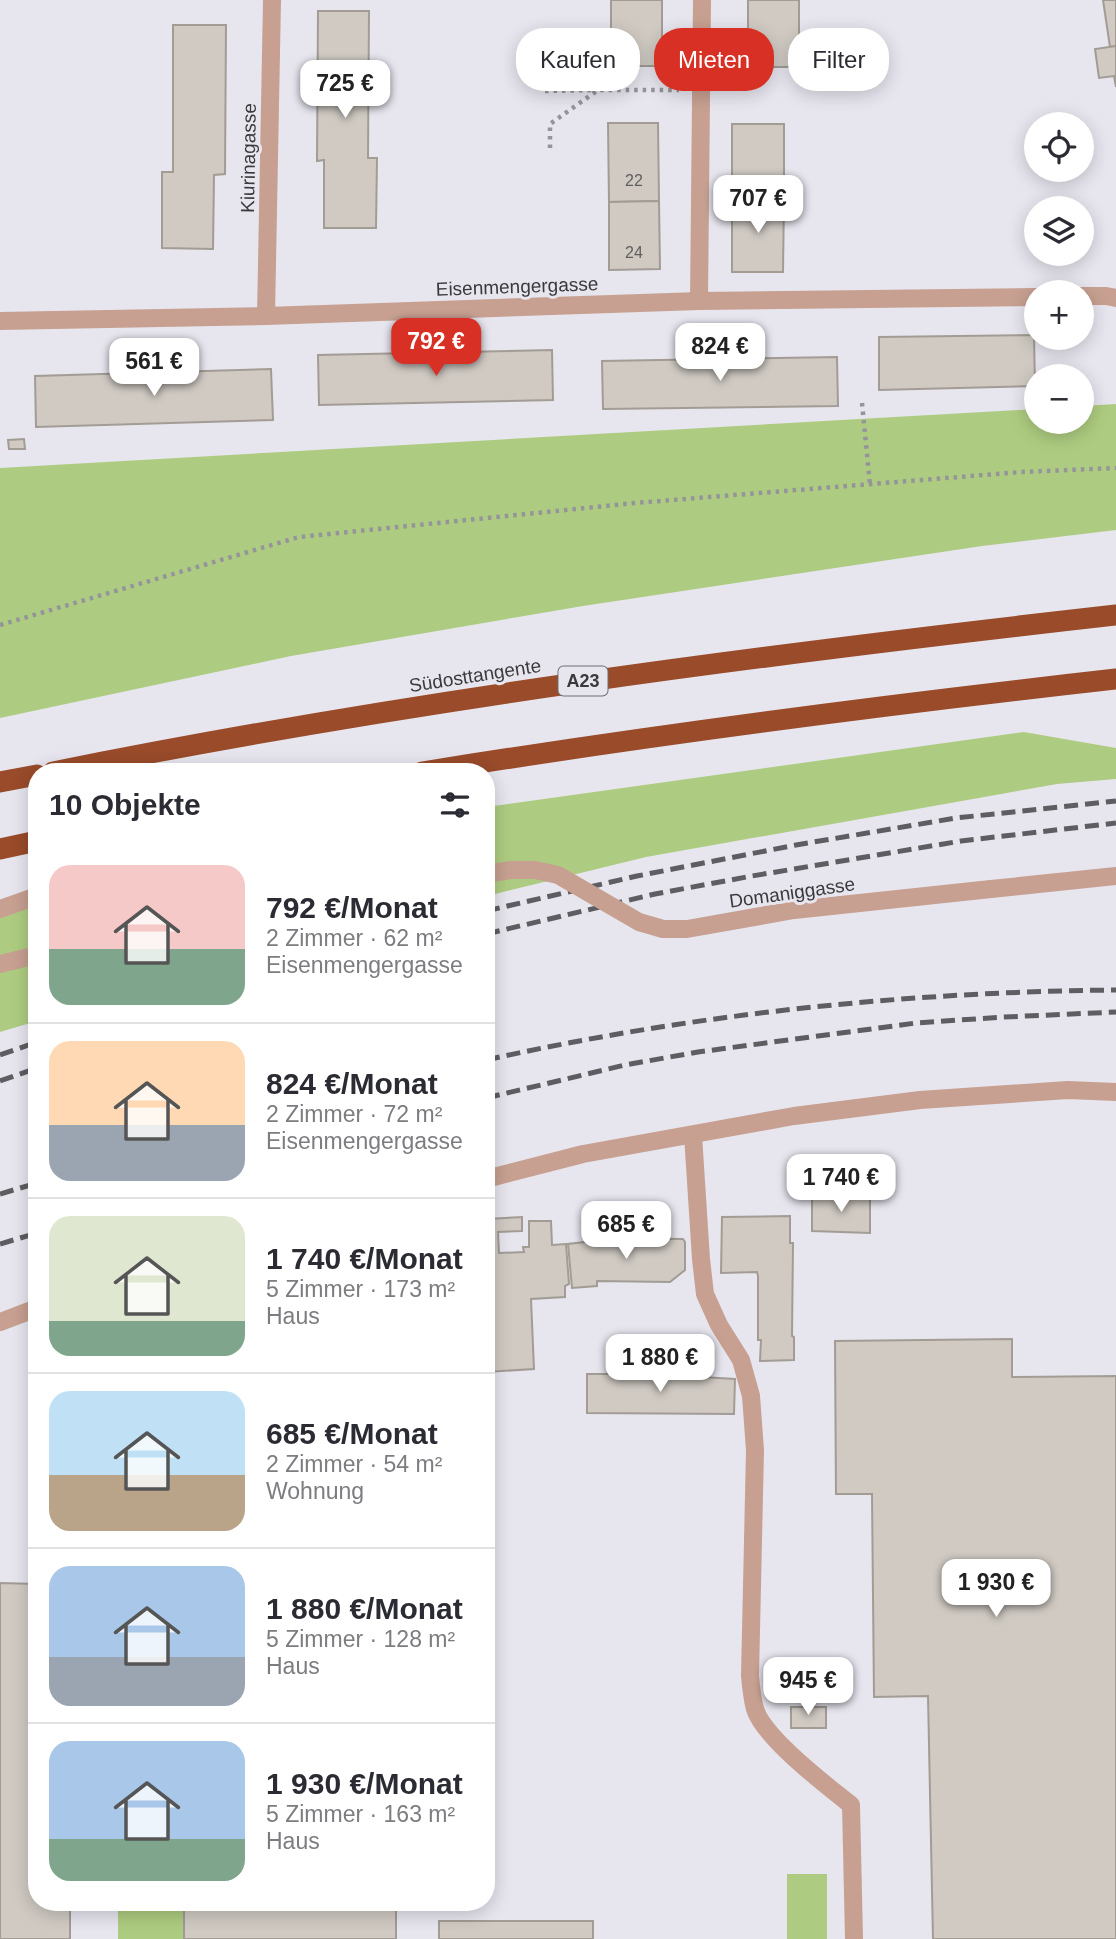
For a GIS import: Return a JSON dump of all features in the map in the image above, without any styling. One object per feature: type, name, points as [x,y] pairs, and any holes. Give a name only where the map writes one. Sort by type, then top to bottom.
[{"type":"highway","name":"Südosttangente","points":[[103,763],[345,719],[572,682],[882,641],[1116,615]]},
{"type":"highway","points":[[478,763],[877,706],[1116,679]]},
{"type":"highway","points":[[0,782],[28,777]]},
{"type":"highway","points":[[0,849],[28,843]]},
{"type":"street","name":"Kiurinagasse","points":[[267,316],[272,0]]},
{"type":"street","points":[[702,0],[702,28]]},
{"type":"street","points":[[699,301],[701,91]]},
{"type":"street","name":"Eisenmengergasse","points":[[0,321],[267,316],[699,301],[1024,297]]},
{"type":"street","name":"Domaniggasse","points":[[495,873],[536,870],[558,875],[639,922],[663,929],[687,929],[794,910],[1116,876]]},
{"type":"street","points":[[0,909],[28,899]]},
{"type":"street","points":[[0,964],[28,957]]},
{"type":"street","points":[[495,1177],[583,1154],[794,1115],[920,1100],[1068,1090],[1116,1092]]},
{"type":"street","points":[[693,1135],[705,1294],[719,1325],[741,1360],[751,1396],[755,1450],[750,1676],[755,1709],[761,1723],[791,1755],[851,1805],[854,1939]]},
{"type":"street","points":[[0,1322],[28,1311]]},
{"type":"path","points":[[550,148],[550,124],[597,91]]},
{"type":"path","points":[[862,403],[870,485]]},
{"type":"path","points":[[0,625],[299,537],[635,503],[1021,472],[1116,468]]},
{"type":"green space","points":[[1116,404],[1116,530],[982,546],[583,606],[291,656],[0,718],[0,468],[1024,410],[1024,434],[1094,434],[1094,405]]},
{"type":"green space","points":[[1024,732],[1116,748],[1116,779],[1057,784],[646,857],[495,894],[495,806]]},
{"type":"green space","points":[[28,904],[28,1024],[0,1032],[0,906]]},
{"type":"green space","points":[[787,1874],[827,1874],[827,1939],[787,1939]]},
{"type":"green space","points":[[118,1911],[184,1911],[184,1939],[118,1939]]},
{"type":"building","points":[[611,0],[662,0],[662,28],[654,28],[654,66],[640,66],[640,28],[611,28]]},
{"type":"building","points":[[748,0],[799,0],[799,28],[788,28],[788,67],[774,67],[774,28],[748,28]]},
{"type":"building","points":[[1103,0],[1116,0],[1116,46],[1110,47]]},
{"type":"building","points":[[318,11],[369,11],[368,158],[377,158],[376,228],[324,228],[324,160],[317,161]]},
{"type":"building","points":[[173,25],[226,25],[225,174],[214,175],[213,249],[162,248],[162,172],[173,172]]},
{"type":"building","points":[[1116,46],[1116,87],[1114,76],[1099,78],[1095,49]]},
{"type":"building","points":[[608,123],[658,123],[659,201],[609,202]]},
{"type":"building","points":[[732,124],[784,124],[784,198],[732,198]]},
{"type":"building","points":[[732,198],[784,198],[783,272],[732,272]]},
{"type":"building","points":[[659,201],[660,269],[609,270],[609,202]]},
{"type":"building","points":[[1024,335],[1024,350],[1034,350],[1035,364],[1024,364],[1024,386],[879,390],[879,337]]},
{"type":"building","points":[[552,350],[553,400],[319,405],[318,355]]},
{"type":"building","points":[[837,357],[838,406],[603,409],[602,361]]},
{"type":"building","points":[[271,369],[273,420],[36,427],[35,376]]},
{"type":"building","points":[[24,439],[25,449],[9,449],[8,440]]},
{"type":"building","points":[[812,1196],[870,1197],[870,1233],[812,1231]]},
{"type":"building","points":[[790,1216],[790,1243],[793,1243],[794,1360],[760,1361],[757,1272],[721,1273],[722,1217]]},
{"type":"building","points":[[522,1217],[522,1231],[498,1232],[499,1253],[524,1252],[523,1247],[529,1247],[529,1221],[551,1221],[552,1245],[566,1244],[569,1284],[565,1286],[565,1297],[531,1299],[534,1369],[495,1371],[495,1218]]},
{"type":"building","points":[[597,1238],[683,1239],[685,1270],[670,1282],[597,1281],[597,1286],[572,1288],[568,1244],[593,1241]]},
{"type":"building","points":[[1012,1339],[1012,1377],[1116,1376],[1116,1939],[933,1939],[928,1696],[874,1697],[872,1494],[836,1494],[835,1341]]},
{"type":"building","points":[[587,1374],[701,1374],[701,1377],[735,1379],[734,1414],[587,1413]]},
{"type":"building","points":[[0,1583],[28,1584],[28,1911],[70,1911],[70,1939],[0,1939]]},
{"type":"building","points":[[791,1707],[826,1707],[826,1728],[791,1728]]},
{"type":"building","points":[[184,1911],[396,1911],[396,1939],[184,1939]]},
{"type":"building","points":[[439,1921],[593,1921],[593,1939],[439,1939]]},
{"type":"railway","points":[[495,909],[637,876],[796,845],[956,818],[1116,801]]},
{"type":"railway","points":[[495,932],[655,894],[752,876],[961,841],[1116,823]]},
{"type":"railway","points":[[495,1058],[642,1030],[800,1008],[958,995],[1116,990]]},
{"type":"railway","points":[[495,1096],[625,1065],[698,1052],[916,1023],[1116,1012]]},
{"type":"railway","points":[[0,1055],[28,1045]]},
{"type":"railway","points":[[0,1081],[28,1071]]},
{"type":"railway","points":[[0,1194],[28,1186]]},
{"type":"railway","points":[[0,1244],[28,1236]]}]
